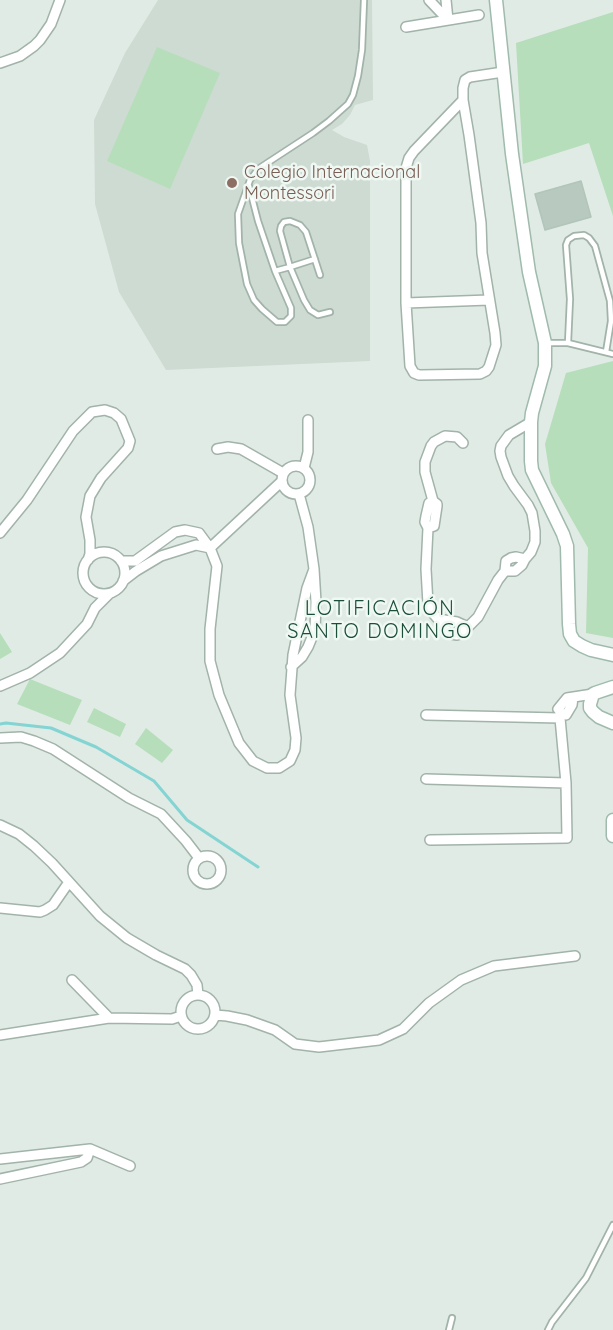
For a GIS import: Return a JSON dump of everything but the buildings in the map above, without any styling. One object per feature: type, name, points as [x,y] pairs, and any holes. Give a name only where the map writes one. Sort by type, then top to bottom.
[{"type":"main road","points":[[496,0],[512,154],[529,272],[545,343],[545,366],[532,412],[532,470],[567,546],[570,634],[574,641],[582,646],[613,655]]},
{"type":"main road","points":[[613,687],[592,694],[590,708],[599,717],[613,723]]},
{"type":"main road","points":[[613,820],[613,836]]},
{"type":"street","points":[[0,63],[20,56],[34,46],[51,24],[60,0]]},
{"type":"street","points":[[429,0],[448,20]]},
{"type":"street","points":[[446,0],[448,20]]},
{"type":"street","points":[[406,27],[479,15]]},
{"type":"street","points":[[463,100],[414,151],[406,168],[406,303],[410,366],[414,373],[419,375],[480,374],[486,371],[496,345],[482,253],[476,180],[463,88],[465,81],[470,77],[503,72]]},
{"type":"street","points":[[406,303],[489,300]]},
{"type":"street","points":[[0,533],[27,500],[73,431],[92,412],[105,410],[114,413],[121,419],[130,441],[128,448],[101,478],[90,496],[86,517],[90,547],[84,571],[86,583],[93,590],[109,594]]},
{"type":"street","points":[[304,468],[308,452],[308,420]]},
{"type":"street","points":[[463,443],[457,437],[445,436],[434,442],[426,462],[425,472],[433,501],[429,503],[425,522],[428,528],[426,569],[428,604],[445,629],[457,636],[478,617],[505,571],[515,571],[522,565],[535,542],[536,531],[532,513],[508,476],[500,451],[509,435],[531,422]]},
{"type":"street","points":[[218,448],[241,449],[282,477]]},
{"type":"street","points":[[210,548],[282,477],[286,469],[295,466],[304,468],[310,480],[307,489],[299,494],[287,491],[282,485],[282,477]]},
{"type":"street","points":[[291,667],[302,657],[315,630],[314,569],[308,527],[299,494]]},
{"type":"street","points":[[121,561],[135,561],[167,537],[184,530],[199,533],[210,548],[217,566],[210,629],[210,662],[219,695],[239,743],[254,760],[267,768],[279,768],[290,761],[295,750],[296,738],[290,695],[292,655],[307,588],[314,569]]},
{"type":"street","points":[[89,534],[98,546],[116,556],[124,568],[120,587],[94,608]]},
{"type":"street","points":[[123,581],[161,556],[196,545],[210,548]]},
{"type":"street","points":[[88,560],[98,554],[107,553]]},
{"type":"street","points":[[0,686],[30,673],[60,652],[87,624],[94,608],[93,590]]},
{"type":"street","points":[[426,715],[561,716],[566,715],[573,704],[573,698],[592,694]]},
{"type":"street","points":[[430,840],[567,838],[561,716]]},
{"type":"street","points":[[0,738],[21,738],[53,749],[121,794],[160,814],[199,858]]},
{"type":"street","points":[[426,779],[566,783]]},
{"type":"street","points":[[0,825],[19,834],[34,846],[100,916],[127,938],[185,969],[197,985],[198,995]]},
{"type":"street","points":[[0,908],[40,912],[53,905],[69,882]]},
{"type":"street","points":[[215,1015],[247,1020],[275,1030],[295,1044],[319,1047],[379,1040],[403,1029],[429,1003],[461,980],[494,966],[575,956]]},
{"type":"street","points":[[72,980],[109,1018]]},
{"type":"street","points":[[198,995],[210,1000],[215,1015],[208,1026],[194,1029],[186,1025],[181,1016],[181,1010],[184,1002],[198,995]]},
{"type":"street","points":[[0,1035],[109,1018],[172,1019],[181,1016]]},
{"type":"street","points":[[0,1179],[81,1162],[87,1158],[90,1149]]},
{"type":"street","points":[[0,1159],[90,1149],[130,1166]]},
{"type":"lane","points":[[249,186],[275,271],[291,308],[291,316],[285,322],[277,322],[262,309],[254,300],[247,284],[239,243],[238,214],[250,180],[258,169],[313,133],[348,104],[358,76],[362,50],[364,0]]},
{"type":"lane","points":[[320,275],[306,232],[300,225],[290,221],[285,222],[280,231],[290,267],[304,300],[310,310],[318,315],[330,312]]},
{"type":"lane","points":[[568,343],[570,299],[566,245],[568,240],[574,236],[584,235],[595,246],[610,301],[611,321],[606,352]]},
{"type":"lane","points":[[275,271],[315,259]]},
{"type":"lane","points":[[545,343],[568,343],[613,354]]},
{"type":"lane","points":[[548,1330],[586,1278],[613,1225]]},
{"type":"lane","points":[[449,1330],[452,1318]]},
{"type":"shaded area","name":"Colegio Internacional Montessori","points":[[158,0],[372,0],[373,100],[355,105],[342,124],[332,130],[367,145],[370,161],[370,361],[166,370],[119,292],[95,204],[94,120],[125,53]]},
{"type":"green space","points":[[613,12],[613,216],[589,143],[523,164],[516,43]]},
{"type":"green space","points":[[157,47],[220,73],[170,189],[107,161]]},
{"type":"green space","points":[[613,361],[613,638],[586,633],[588,548],[551,483],[545,444],[566,373]]},
{"type":"green space","points":[[0,633],[12,652],[0,659]]},
{"type":"green space","points":[[30,679],[82,700],[70,725],[17,704]]},
{"type":"green space","points":[[94,708],[126,724],[120,737],[87,722]]},
{"type":"green space","points":[[146,728],[173,750],[162,763],[135,744]]},
{"type":"waterway","points":[[0,724],[51,728],[96,747],[154,781],[187,820],[258,867]]},
{"type":"place","name":"Colegio Internacional Montessori","points":[[232,183]]},
{"type":"district","name":"LOTIFICACIÓN SANTO DOMINGO","points":[[380,620]]}]
